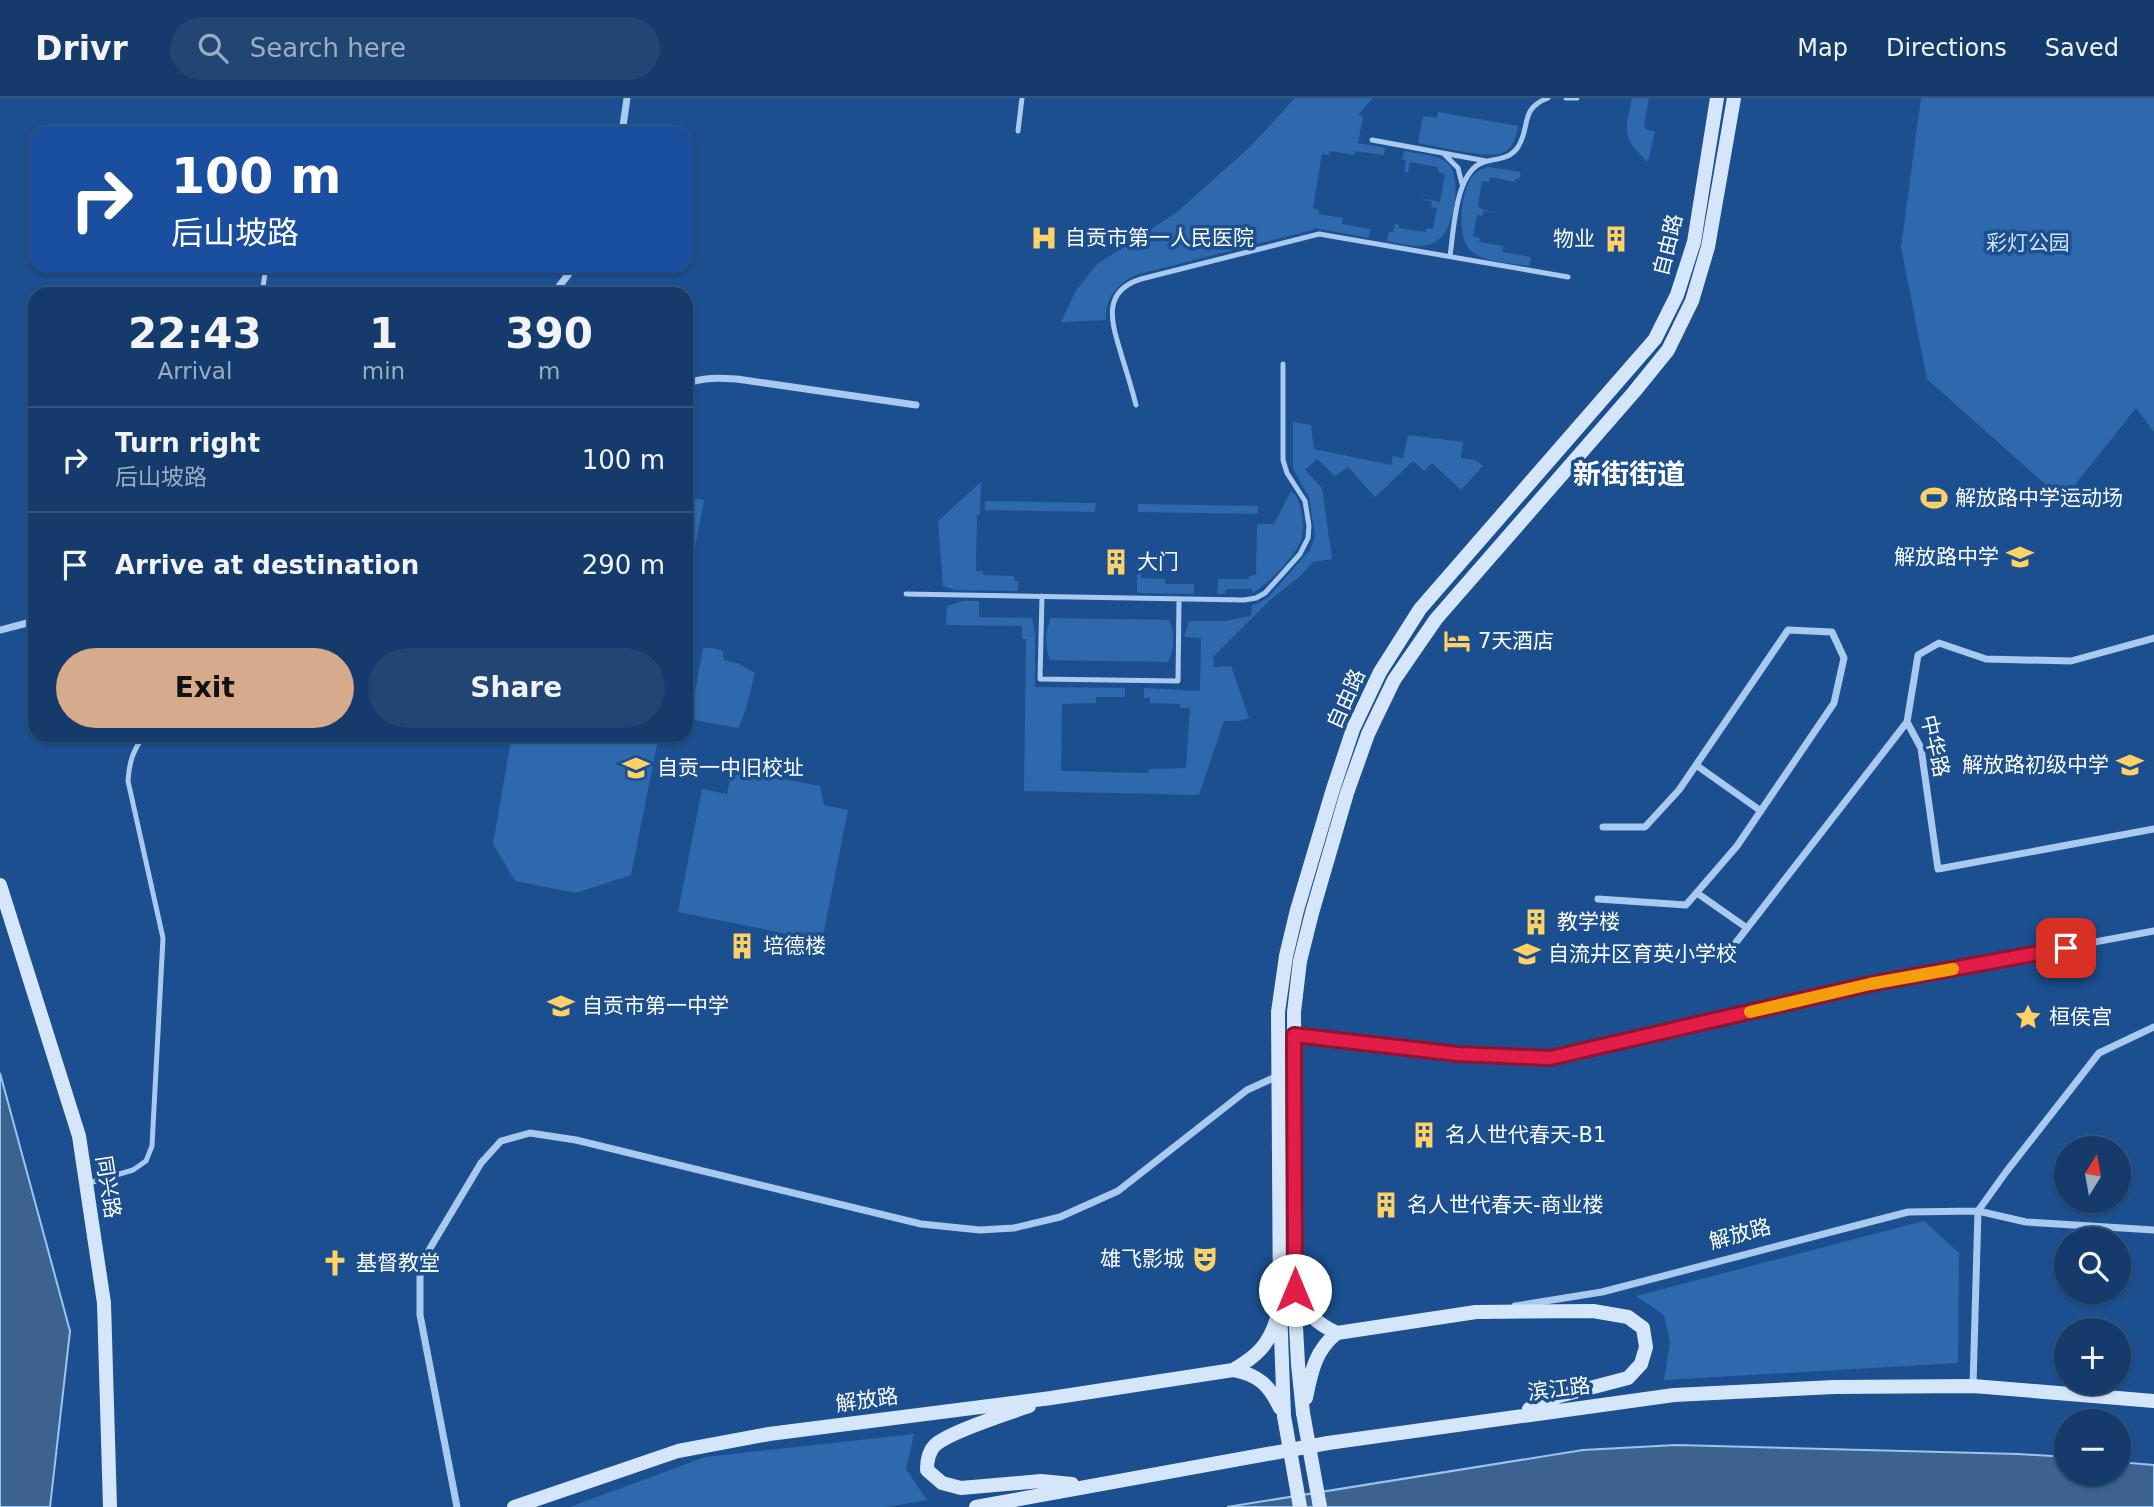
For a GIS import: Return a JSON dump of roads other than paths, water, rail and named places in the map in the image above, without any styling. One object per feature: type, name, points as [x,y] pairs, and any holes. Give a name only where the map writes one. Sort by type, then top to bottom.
[{"type":"main road","name":"自由路","points":[[1284,1416],[1280,1308],[1278,1012],[1286,956],[1333,789],[1353,729],[1380,672],[1420,609],[1655,339],[1677,295],[1694,242],[1717,98]]},
{"type":"main road","name":"自由路","points":[[1320,1507],[1303,1413],[1298,1364],[1295,1290],[1294,1012],[1300,961],[1347,793],[1373,723],[1394,680],[1436,619],[1668,350],[1692,301],[1708,247],[1734,98]]},
{"type":"main road","name":"同兴路","points":[[0,885],[79,1136],[104,1303],[110,1507]]},
{"type":"main road","points":[[1295,1290],[1302,1306],[1311,1316],[1322,1327],[1337,1333]]},
{"type":"main road","points":[[1233,1370],[1260,1350],[1271,1336],[1280,1308]]},
{"type":"main road","points":[[1476,1312],[1593,1311],[1628,1317],[1643,1328],[1646,1347],[1641,1364],[1628,1378],[1559,1396],[1511,1417]]},
{"type":"main road","name":"解放路","points":[[1337,1333],[1476,1312]]},
{"type":"main road","points":[[1303,1413],[1311,1370],[1326,1341],[1337,1333]]},
{"type":"main road","points":[[1233,1370],[1250,1373],[1273,1393],[1284,1416],[1300,1507]]},
{"type":"main road","name":"解放路","points":[[514,1507],[678,1451],[782,1432],[1051,1398],[1233,1370]]},
{"type":"main road","name":"滨江路","points":[[976,1507],[1328,1443],[1674,1395],[1835,1387],[1973,1386],[2154,1401]]},
{"type":"main road","points":[[1051,1398],[957,1433],[935,1445],[927,1457],[926,1470],[942,1483],[961,1488],[1041,1481],[1091,1485]]},
{"type":"street","points":[[623,126],[627,98]]},
{"type":"street","points":[[558,287],[570,273]]},
{"type":"street","points":[[693,381],[737,379],[916,405]]},
{"type":"street","points":[[0,630],[28,623]]},
{"type":"street","points":[[1598,899],[1686,905],[1697,893],[1737,846],[1834,704],[1844,657],[1832,632],[1788,630],[1679,790],[1645,827],[1603,827]]},
{"type":"street","name":"中华路","points":[[2154,638],[2071,661],[1986,659],[1939,643],[1918,654],[1907,722],[1921,748],[1938,869],[2154,829]]},
{"type":"street","points":[[1727,954],[1907,722]]},
{"type":"street","points":[[1696,765],[1761,811]]},
{"type":"street","points":[[1697,893],[1747,928]]},
{"type":"street","points":[[1294,1035],[1445,1053],[1550,1058],[1870,984],[2154,931]]},
{"type":"street","points":[[1973,1386],[1978,1211],[2099,1053],[2154,1027]]},
{"type":"street","points":[[457,1507],[420,1315],[420,1276],[429,1250],[448,1217],[481,1163],[501,1141],[530,1133],[576,1140],[921,1224],[980,1230],[1014,1228],[1060,1217],[1118,1191],[1247,1090],[1278,1076]]},
{"type":"street","name":"解放路","points":[[1476,1312],[1602,1292],[1908,1212],[1978,1211],[2026,1222],[2154,1230]]},
{"type":"lane","points":[[1018,131],[1022,98]]},
{"type":"lane","points":[[1462,187],[1471,170],[1480,164],[1504,158],[1516,149],[1521,141],[1529,111],[1548,98]]},
{"type":"lane","points":[[1566,98],[1577,98]]},
{"type":"lane","points":[[1372,140],[1489,161]]},
{"type":"lane","points":[[1439,152],[1456,164],[1461,176],[1462,187],[1450,256]]},
{"type":"lane","points":[[1136,405],[1111,318],[1117,295],[1130,283],[1319,234],[1568,277]]},
{"type":"lane","points":[[906,594],[1244,600],[1256,598],[1269,588],[1300,554],[1306,545],[1309,532],[1305,501],[1287,473],[1283,460],[1283,364]]},
{"type":"lane","points":[[1042,596],[1040,679],[1178,681],[1179,599]]},
{"type":"lane","points":[[86,1184],[133,1170],[146,1161],[152,1146],[163,938],[128,781],[129,763],[138,742]]},
{"type":"place","name":"自贡市第一人民医院","points":[[1044,238]]},
{"type":"place","name":"物业","points":[[1616,239]]},
{"type":"place","name":"解放路中学运动场","points":[[1934,498]]},
{"type":"place","name":"解放路中学","points":[[2020,557]]},
{"type":"place","name":"大门","points":[[1116,562]]},
{"type":"place","name":"7天酒店","points":[[1457,641]]},
{"type":"place","name":"解放路初级中学","points":[[2130,765]]},
{"type":"place","name":"自贡一中旧校址","points":[[636,768]]},
{"type":"place","name":"教学楼","points":[[1536,922]]},
{"type":"place","name":"培德楼","points":[[742,946]]},
{"type":"place","name":"自流井区育英小学校","points":[[1527,954]]},
{"type":"place","name":"自贡市第一中学","points":[[561,1006]]},
{"type":"place","name":"桓侯宫","points":[[2028,1017]]},
{"type":"place","name":"名人世代春天-B1","points":[[1424,1135]]},
{"type":"place","name":"名人世代春天-商业楼","points":[[1386,1205]]},
{"type":"place","name":"雄飞影城","points":[[1205,1259]]},
{"type":"place","name":"基督教堂","points":[[335,1263]]},
{"type":"district","name":"新街街道","points":[[1629,474]]},
{"type":"park label","name":"彩灯公园","points":[[2028,243]]}]
